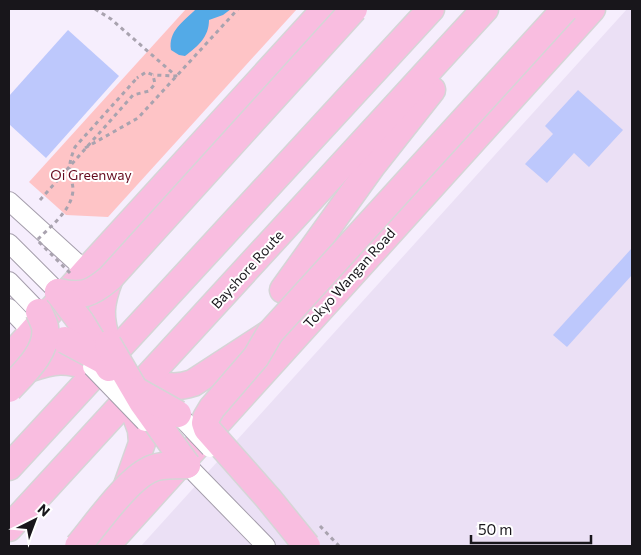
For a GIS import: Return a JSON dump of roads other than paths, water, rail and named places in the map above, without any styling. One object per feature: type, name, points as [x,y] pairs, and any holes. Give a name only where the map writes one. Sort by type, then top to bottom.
[{"type":"highway","points":[[9,389],[18,364],[38,354],[45,328],[36,322],[72,279],[325,9]]},
{"type":"highway","points":[[72,279],[72,295],[85,294],[98,288],[110,278],[354,9]]},
{"type":"highway","points":[[9,465],[431,9]]},
{"type":"highway","name":"Bayshore Route","points":[[9,528],[485,9]]},
{"type":"highway","points":[[283,290],[372,166],[495,9]]},
{"type":"highway","points":[[307,546],[268,498],[207,429],[206,418],[212,408],[256,357],[270,333],[565,9]]},
{"type":"highway","name":"Tokyo Wangan Road","points":[[106,546],[592,9]]},
{"type":"highway","points":[[110,278],[102,297],[102,328],[141,430],[142,443],[126,488]]},
{"type":"highway","points":[[72,279],[81,322],[187,465]]},
{"type":"highway","points":[[18,364],[71,361],[121,376],[170,387],[182,387],[194,383],[270,333]]},
{"type":"highway","points":[[65,340],[178,414]]},
{"type":"highway","points":[[78,546],[126,488],[150,469],[187,465]]},
{"type":"street","points":[[9,201],[72,279]]},
{"type":"street","points":[[9,243],[72,279]]},
{"type":"street","points":[[9,281],[36,322]]},
{"type":"street","points":[[9,308],[65,340]]},
{"type":"street","points":[[178,414],[302,546]]},
{"type":"street","points":[[187,465],[266,546]]},
{"type":"water","points":[[196,9],[231,9],[223,15],[209,20],[209,26],[202,41],[185,56],[179,55],[171,50],[172,37],[178,27]]},
{"type":"park label","name":"Oi Greenway","points":[[91,174]]}]
